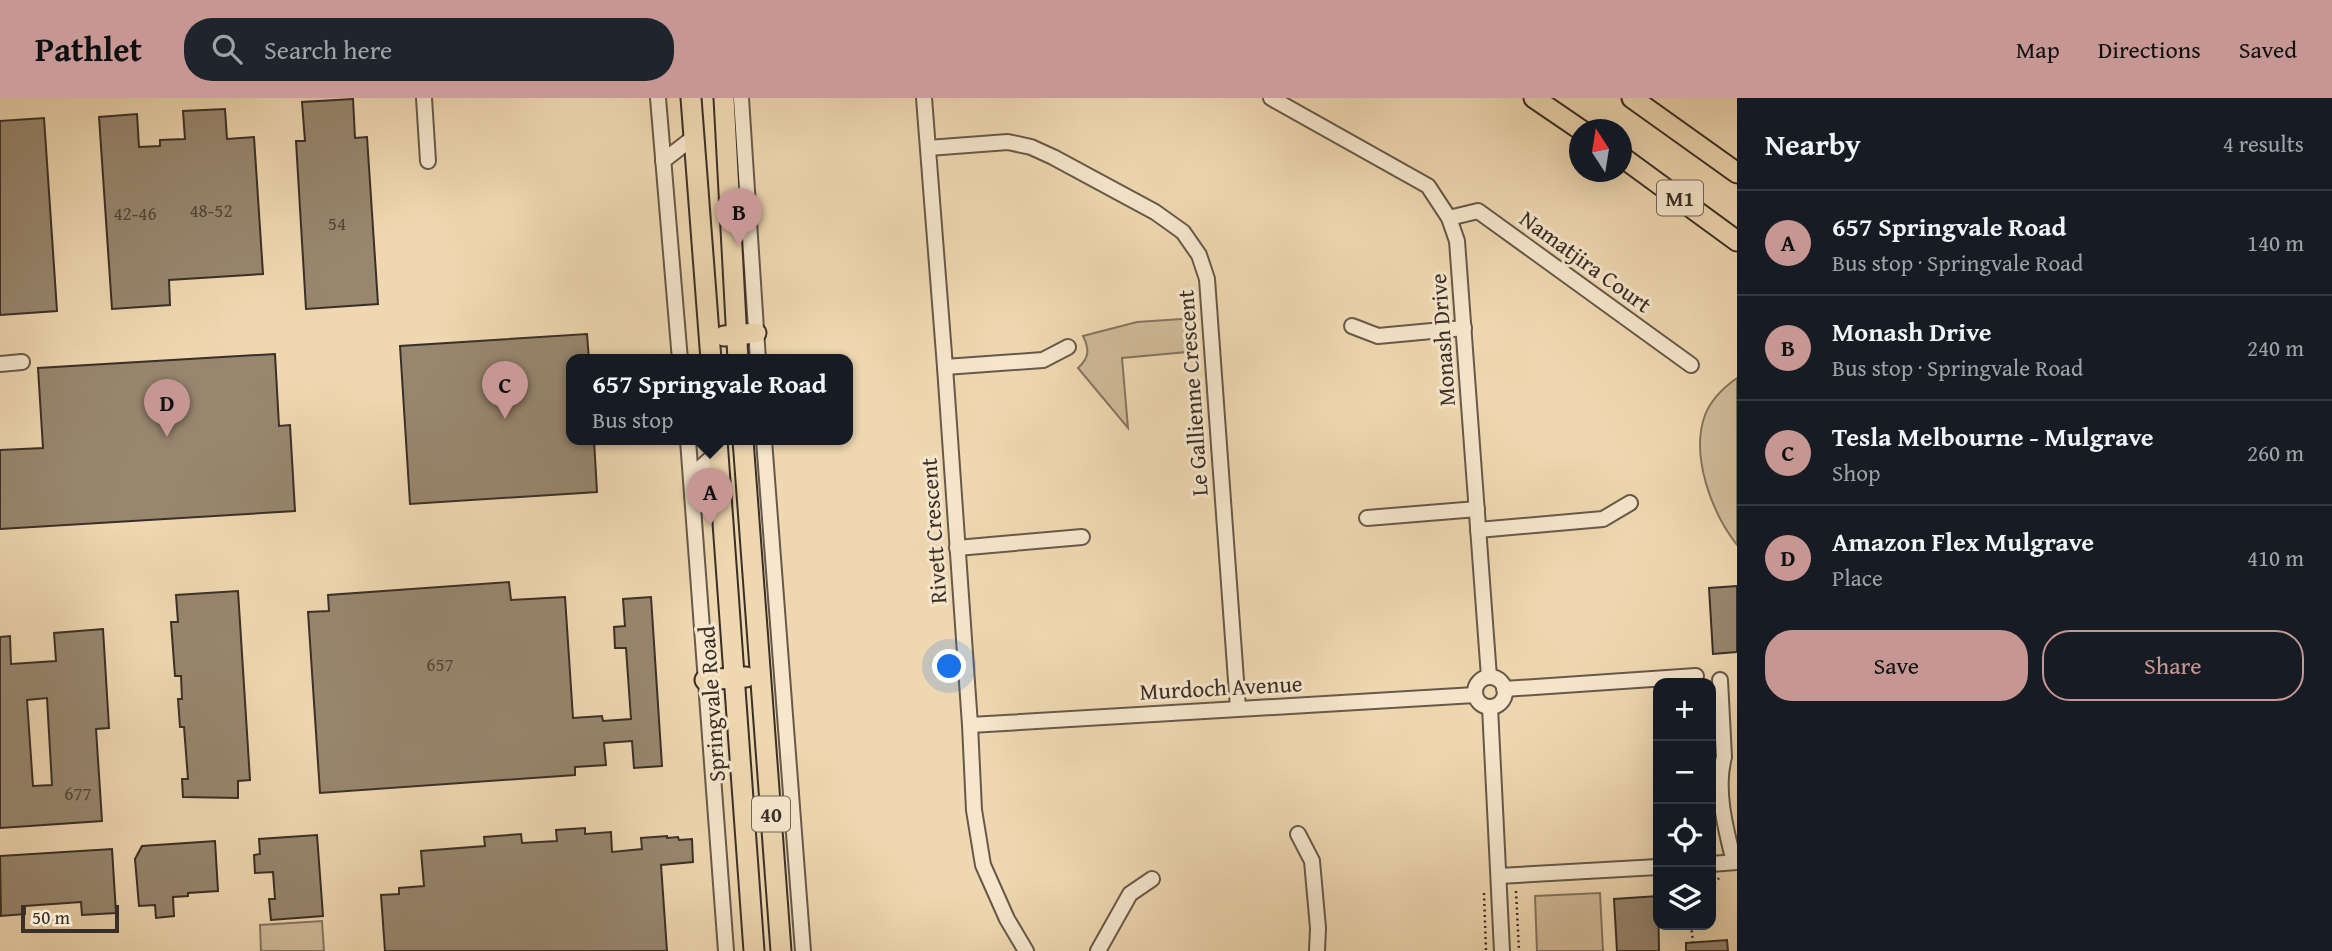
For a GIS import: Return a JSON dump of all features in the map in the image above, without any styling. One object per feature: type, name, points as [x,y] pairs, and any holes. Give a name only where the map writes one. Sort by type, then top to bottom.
[{"type":"highway","points":[[691,98],[710,354]]},
{"type":"highway","points":[[724,98],[738,354]]},
{"type":"highway","points":[[1534,98],[1569,122]]},
{"type":"highway","name":"M1","points":[[1632,98],[1737,173]]},
{"type":"highway","name":"M1","points":[[1632,164],[1737,242]]},
{"type":"highway","points":[[709,338],[756,333]]},
{"type":"highway","name":"40","points":[[743,445],[781,951]]},
{"type":"highway","name":"Springvale Road","points":[[717,447],[754,951]]},
{"type":"highway","points":[[705,680],[761,676]]},
{"type":"street","points":[[424,98],[428,161]]},
{"type":"street","points":[[658,98],[679,354]]},
{"type":"street","points":[[741,98],[758,354]]},
{"type":"street","name":"Rivett Crescent","points":[[924,98],[945,367],[974,810],[983,865],[1007,919],[1026,951]]},
{"type":"street","name":"Monash Drive","points":[[1271,98],[1428,186],[1449,218],[1457,241],[1489,677]]},
{"type":"street","points":[[663,161],[694,137]]},
{"type":"street","name":"Le Gallienne Crescent","points":[[928,148],[1008,142],[1031,147],[1053,156],[1155,212],[1184,232],[1199,255],[1207,279],[1238,708]]},
{"type":"street","name":"Namatjira Court","points":[[1449,218],[1478,211],[1691,365]]},
{"type":"street","points":[[1352,326],[1378,336],[1464,328]]},
{"type":"street","points":[[945,367],[1043,360],[1068,347]]},
{"type":"street","points":[[0,364],[22,362]]},
{"type":"street","name":"Springvale Road","points":[[688,445],[726,951]]},
{"type":"street","points":[[764,445],[803,951]]},
{"type":"street","name":"Springvale Road","points":[[691,476],[717,447]]},
{"type":"street","points":[[1478,530],[1603,519],[1630,503]]},
{"type":"street","points":[[1367,518],[1476,509]]},
{"type":"street","points":[[957,548],[1082,537]]},
{"type":"street","points":[[1504,689],[1696,676]]},
{"type":"street","points":[[1489,677],[1499,680],[1504,689],[1503,699],[1490,708],[1480,704],[1475,695],[1479,682],[1489,677]]},
{"type":"street","points":[[1720,680],[1724,757],[1721,770],[1732,865]]},
{"type":"street","name":"Murdoch Avenue","points":[[970,725],[1475,695]]},
{"type":"street","points":[[1490,708],[1502,951]]},
{"type":"street","points":[[770,791],[791,790]]},
{"type":"street","points":[[1298,834],[1312,861],[1318,928],[1317,951]]},
{"type":"street","points":[[1499,876],[1653,867]]},
{"type":"street","points":[[1098,951],[1130,894],[1152,880]]},
{"type":"path","points":[[1716,883],[1732,865]]},
{"type":"path","points":[[1516,891],[1519,951]]},
{"type":"path","points":[[1484,893],[1486,951]]},
{"type":"path","points":[[1692,930],[1693,942]]},
{"type":"shaded area","points":[[1196,318],[1198,351],[1122,358],[1128,428],[1078,368],[1087,354],[1083,336],[1137,322]]},
{"type":"shaded area","points":[[1737,378],[1737,545],[1712,501],[1700,448],[1701,431],[1708,409],[1718,394]]},
{"type":"shaded area","points":[[1600,893],[1603,951],[1537,951],[1535,896]]},
{"type":"shaded area","points":[[322,921],[324,951],[261,951],[260,925]]},
{"type":"building","points":[[353,99],[355,138],[367,137],[378,304],[306,309],[296,141],[305,141],[302,102]]},
{"type":"building","points":[[225,109],[227,139],[254,137],[263,274],[169,280],[170,305],[112,309],[99,117],[137,114],[139,147],[160,146],[160,140],[185,139],[183,111]]},
{"type":"building","points":[[44,118],[57,311],[0,315],[0,121]]},
{"type":"building","points":[[587,334],[589,354],[566,354],[566,445],[594,445],[597,492],[410,504],[400,346]]},
{"type":"building","points":[[275,354],[279,426],[290,425],[295,511],[0,529],[0,450],[43,448],[38,368]]},
{"type":"building","points":[[509,582],[511,600],[565,597],[573,718],[602,716],[603,721],[631,719],[626,648],[615,648],[614,627],[625,626],[623,599],[651,597],[662,766],[634,768],[632,741],[604,743],[606,765],[575,767],[575,775],[320,793],[308,612],[329,611],[328,595]]},
{"type":"building","points":[[1737,586],[1737,652],[1713,654],[1709,588]]},
{"type":"building","points":[[238,591],[250,780],[238,781],[238,798],[183,797],[182,779],[188,779],[184,727],[180,727],[178,699],[182,699],[181,676],[175,676],[171,622],[178,622],[176,595]]},
{"type":"building","points":[[103,629],[109,728],[96,729],[102,821],[0,828],[0,637],[10,636],[11,664],[56,661],[54,633]],"holes":[[[47,698],[52,785],[33,786],[27,700]]]},
{"type":"building","points":[[585,828],[585,834],[611,832],[612,852],[642,849],[641,838],[667,836],[678,837],[679,840],[692,839],[693,862],[661,865],[667,951],[385,951],[381,895],[399,894],[399,888],[424,886],[421,851],[485,846],[484,837],[521,834],[522,843],[557,841],[556,830]]},
{"type":"building","points":[[317,835],[323,916],[271,920],[269,899],[275,899],[273,872],[255,873],[254,855],[260,854],[259,839]]},
{"type":"building","points":[[215,841],[218,891],[173,897],[174,916],[156,918],[155,905],[139,906],[135,859],[142,846]]},
{"type":"building","points":[[112,849],[116,913],[82,915],[81,902],[25,906],[25,914],[1,916],[0,856]]},
{"type":"building","points":[[1653,896],[1653,930],[1659,930],[1659,951],[1617,951],[1614,899]]},
{"type":"building","points":[[1727,940],[1728,951],[1686,951],[1686,943]]},
{"type":"place","name":"Monash Drive","points":[[739,246]]},
{"type":"place","name":"Tesla Melbourne - Mulgrave","points":[[505,419]]},
{"type":"place","name":"Amazon Flex Mulgrave","points":[[167,437]]},
{"type":"place","name":"657 Springvale Road","points":[[710,526]]}]
